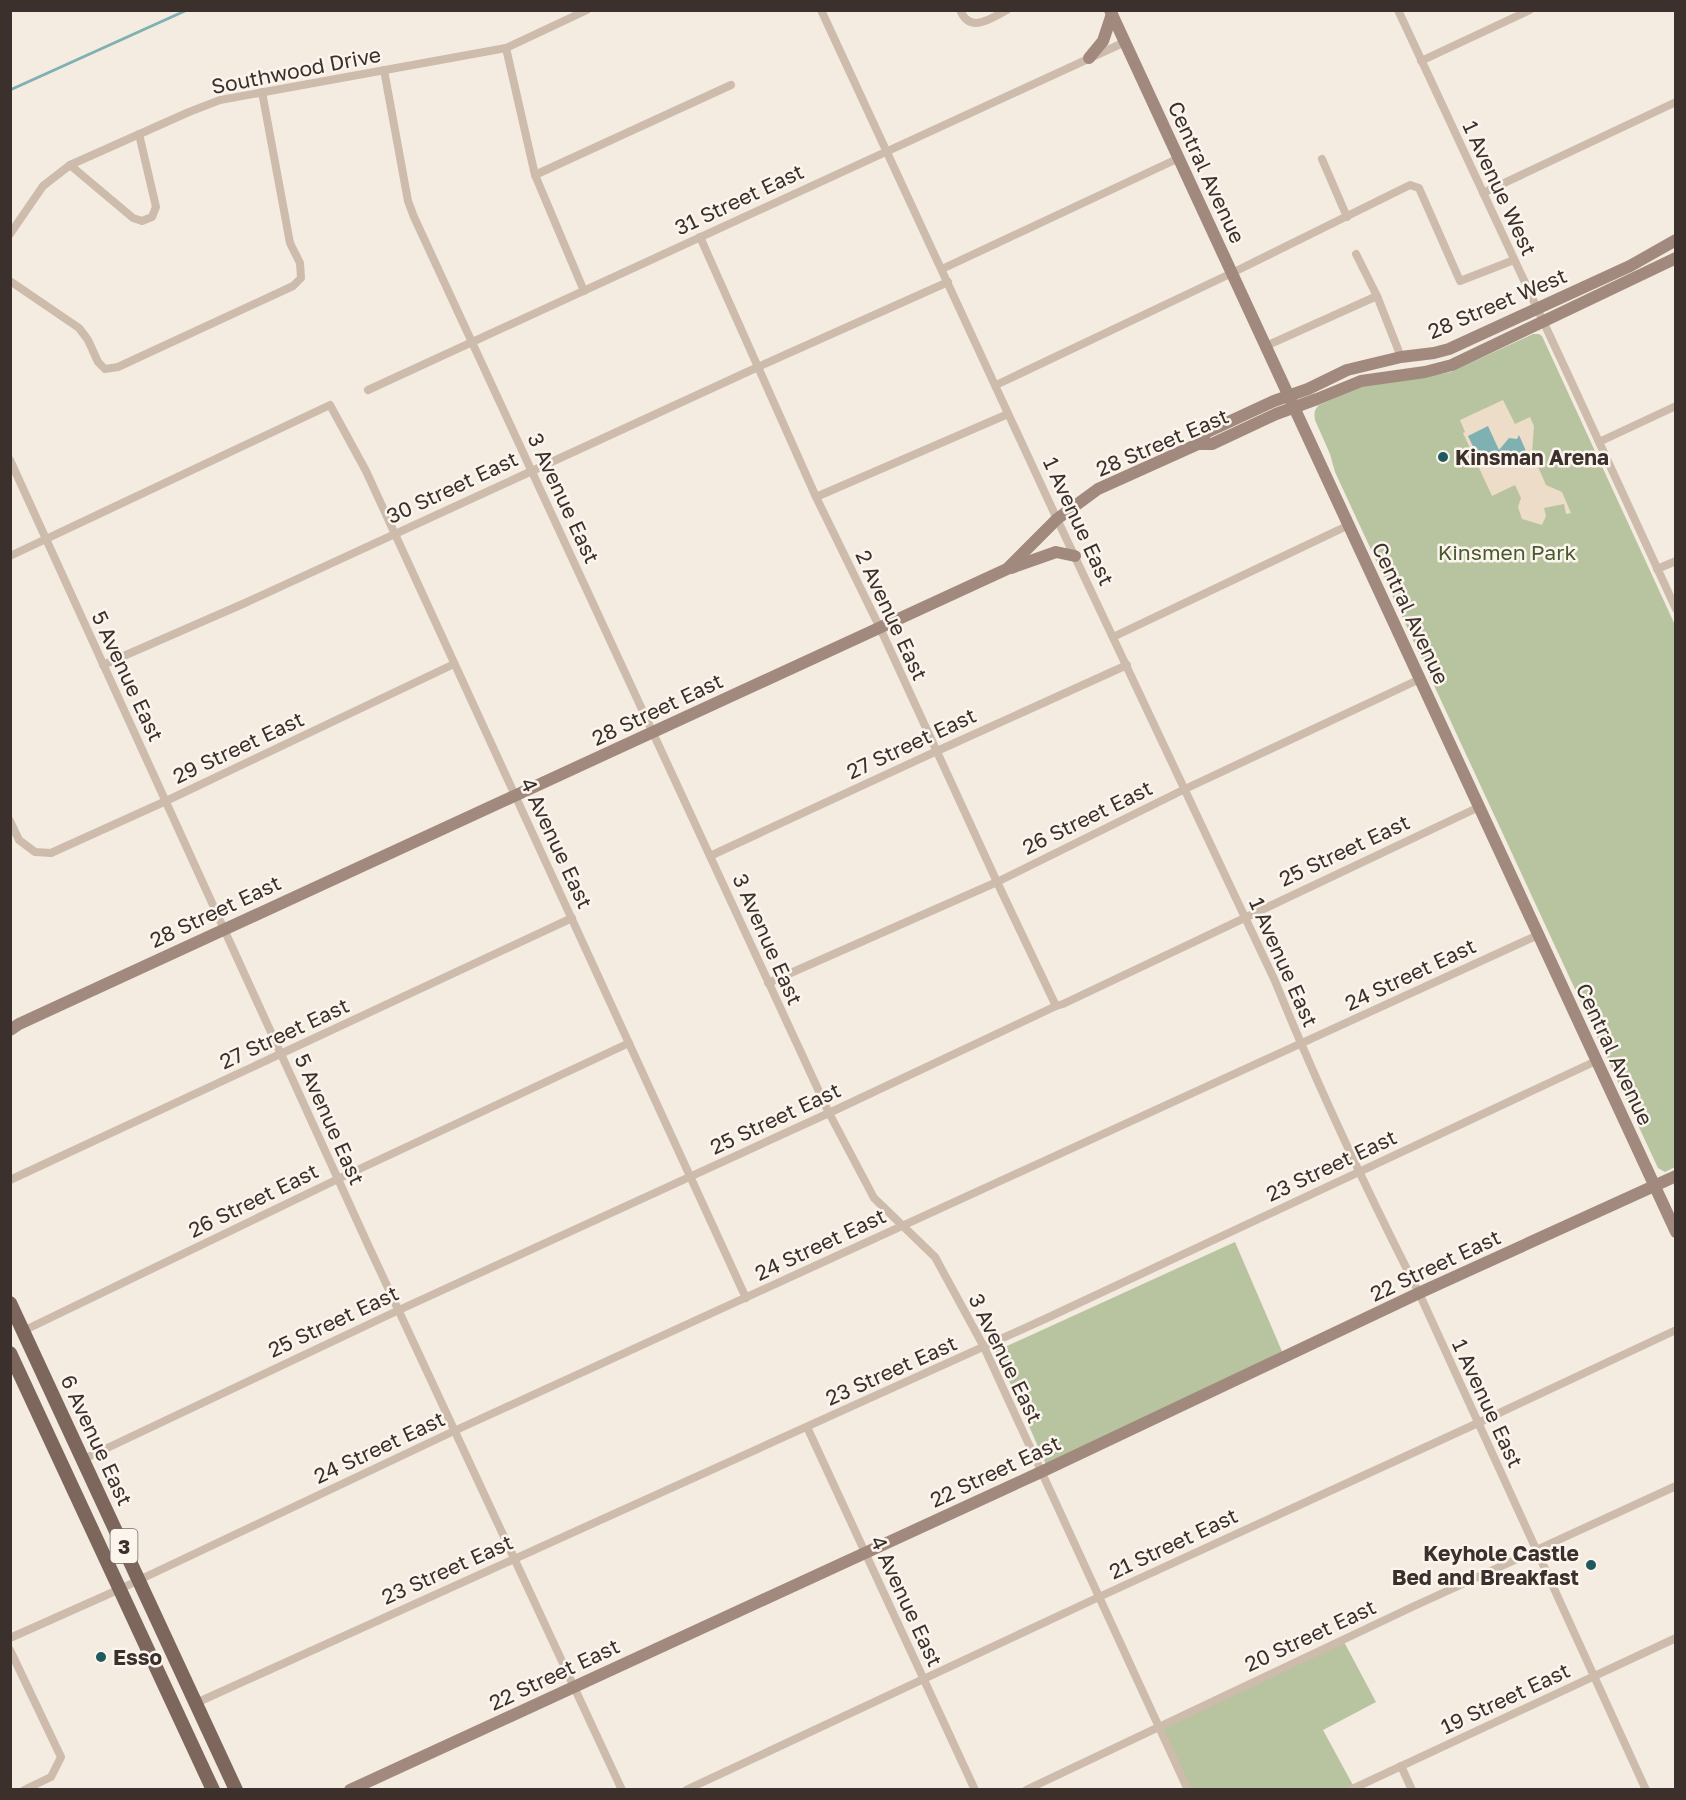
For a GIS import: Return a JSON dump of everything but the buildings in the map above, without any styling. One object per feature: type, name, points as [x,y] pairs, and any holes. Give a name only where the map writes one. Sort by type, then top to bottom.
[{"type":"main road","name":"6 Avenue East","points":[[10,1303],[236,1790]]},
{"type":"main road","name":"6 Avenue East","points":[[10,1353],[213,1790]]},
{"type":"street","name":"Southwood Drive","points":[[10,234],[43,186],[70,165],[220,100],[506,48],[587,10]]},
{"type":"street","name":"1 Avenue East","points":[[821,10],[1057,519],[1275,981],[1301,1044],[1388,1233],[1419,1293],[1646,1790]]},
{"type":"street","points":[[960,10],[963,18],[971,24],[981,23],[1007,10]]},
{"type":"street","name":"1 Avenue West","points":[[1398,10],[1676,609]]},
{"type":"street","points":[[1421,61],[1530,10]]},
{"type":"street","points":[[1089,58],[1103,41],[1111,12]]},
{"type":"street","name":"Central Avenue","points":[[1111,12],[1676,1232]]},
{"type":"street","name":"31 Street East","points":[[368,390],[1125,42]]},
{"type":"street","points":[[506,48],[535,175],[584,291]]},
{"type":"street","name":"3 Avenue East","points":[[384,70],[408,201],[829,1113],[874,1198],[934,1257],[984,1347],[1188,1790]]},
{"type":"street","points":[[535,175],[731,85]]},
{"type":"street","points":[[10,281],[79,328],[88,340],[98,362],[105,369],[118,368],[293,286],[301,278],[300,263],[290,243],[261,93]]},
{"type":"street","points":[[1483,193],[1676,102]]},
{"type":"street","points":[[70,165],[133,218],[142,221],[152,217],[156,207],[139,134]]},
{"type":"street","points":[[942,269],[1179,158]]},
{"type":"street","points":[[1322,159],[1347,217]]},
{"type":"street","points":[[996,385],[1232,273],[1410,185],[1419,188],[1460,281],[1514,260]]},
{"type":"street","name":"2 Avenue East","points":[[700,237],[816,497],[880,628],[1056,1006]]},
{"type":"street","name":"28 Street West","points":[[1198,444],[1207,432],[1347,370],[1401,357],[1449,349],[1630,266],[1676,240]]},
{"type":"street","points":[[1356,254],[1377,296],[1401,357]]},
{"type":"street","name":"28 Street West","points":[[1294,408],[1361,381],[1425,372],[1452,365],[1676,258]]},
{"type":"street","name":"30 Street East","points":[[103,665],[245,603],[531,470],[948,282]]},
{"type":"street","points":[[1266,346],[1377,296]]},
{"type":"street","name":"4 Avenue East","points":[[46,540],[330,405],[366,471],[746,1298]]},
{"type":"street","points":[[1599,442],[1676,406]]},
{"type":"street","name":"28 Street East","points":[[13,1026],[1007,569],[1057,519],[1098,489],[1198,444],[1212,444],[1294,408]]},
{"type":"street","points":[[816,497],[1008,414]]},
{"type":"street","name":"5 Avenue East","points":[[10,460],[338,1179],[622,1790]]},
{"type":"street","points":[[1113,637],[1349,525]]},
{"type":"street","points":[[10,556],[46,540]]},
{"type":"street","points":[[1007,569],[1056,552],[1075,556]]},
{"type":"street","points":[[1657,569],[1676,561]]},
{"type":"street","name":"29 Street East","points":[[10,820],[19,840],[35,852],[51,853],[454,664]]},
{"type":"street","name":"27 Street East","points":[[710,856],[1127,665]]},
{"type":"street","name":"26 Street East","points":[[768,982],[997,882],[1185,789],[1420,679]]},
{"type":"street","name":"25 Street East","points":[[84,1459],[399,1310],[1063,1004],[1479,807]]},
{"type":"street","name":"27 Street East","points":[[10,1179],[572,918]]},
{"type":"street","name":"24 Street East","points":[[10,1638],[139,1580],[454,1431],[1538,935]]},
{"type":"street","name":"26 Street East","points":[[23,1331],[338,1179],[629,1043]]},
{"type":"street","name":"23 Street East","points":[[196,1703],[984,1347],[1596,1061]]},
{"type":"street","name":"22 Street East","points":[[350,1790],[1041,1472],[1419,1293],[1676,1176]]},
{"type":"street","name":"21 Street East","points":[[686,1790],[1676,1330]]},
{"type":"street","name":"4 Avenue East","points":[[807,1427],[975,1790]]},
{"type":"street","name":"20 Street East","points":[[1026,1790],[1410,1608],[1676,1486]]},
{"type":"street","name":"19 Street East","points":[[1350,1790],[1676,1638]]},
{"type":"street","points":[[10,1650],[61,1757],[51,1777],[24,1790]]},
{"type":"street","points":[[1401,1766],[1412,1790]]},
{"type":"green space","name":"Kinsmen Park","points":[[1533,334],[1542,336],[1675,625],[1675,1167],[1665,1172],[1658,1168],[1335,472],[1315,420],[1316,408],[1319,405],[1362,386],[1451,372]]},
{"type":"green space","points":[[1235,1242],[1284,1356],[1047,1467],[996,1351]]},
{"type":"green space","points":[[1343,1640],[1376,1702],[1323,1730],[1354,1787],[1349,1789],[1189,1789],[1160,1726]]},
{"type":"shaded area","points":[[1503,400],[1515,424],[1530,417],[1534,426],[1532,453],[1546,485],[1562,492],[1571,513],[1566,514],[1564,504],[1544,508],[1546,516],[1542,525],[1522,519],[1518,507],[1521,498],[1515,485],[1492,496],[1463,433],[1465,432],[1460,420]]},
{"type":"water","points":[[1488,426],[1499,450],[1509,438],[1517,439],[1519,435],[1526,451],[1483,467],[1468,436]]},
{"type":"waterway","points":[[10,90],[187,10]]},
{"type":"place","name":"Kinsman Arena","points":[[1443,457]]},
{"type":"place","name":"Keyhole Castle Bed and Breakfast","points":[[1591,1565]]},
{"type":"place","name":"Esso","points":[[101,1657]]}]
